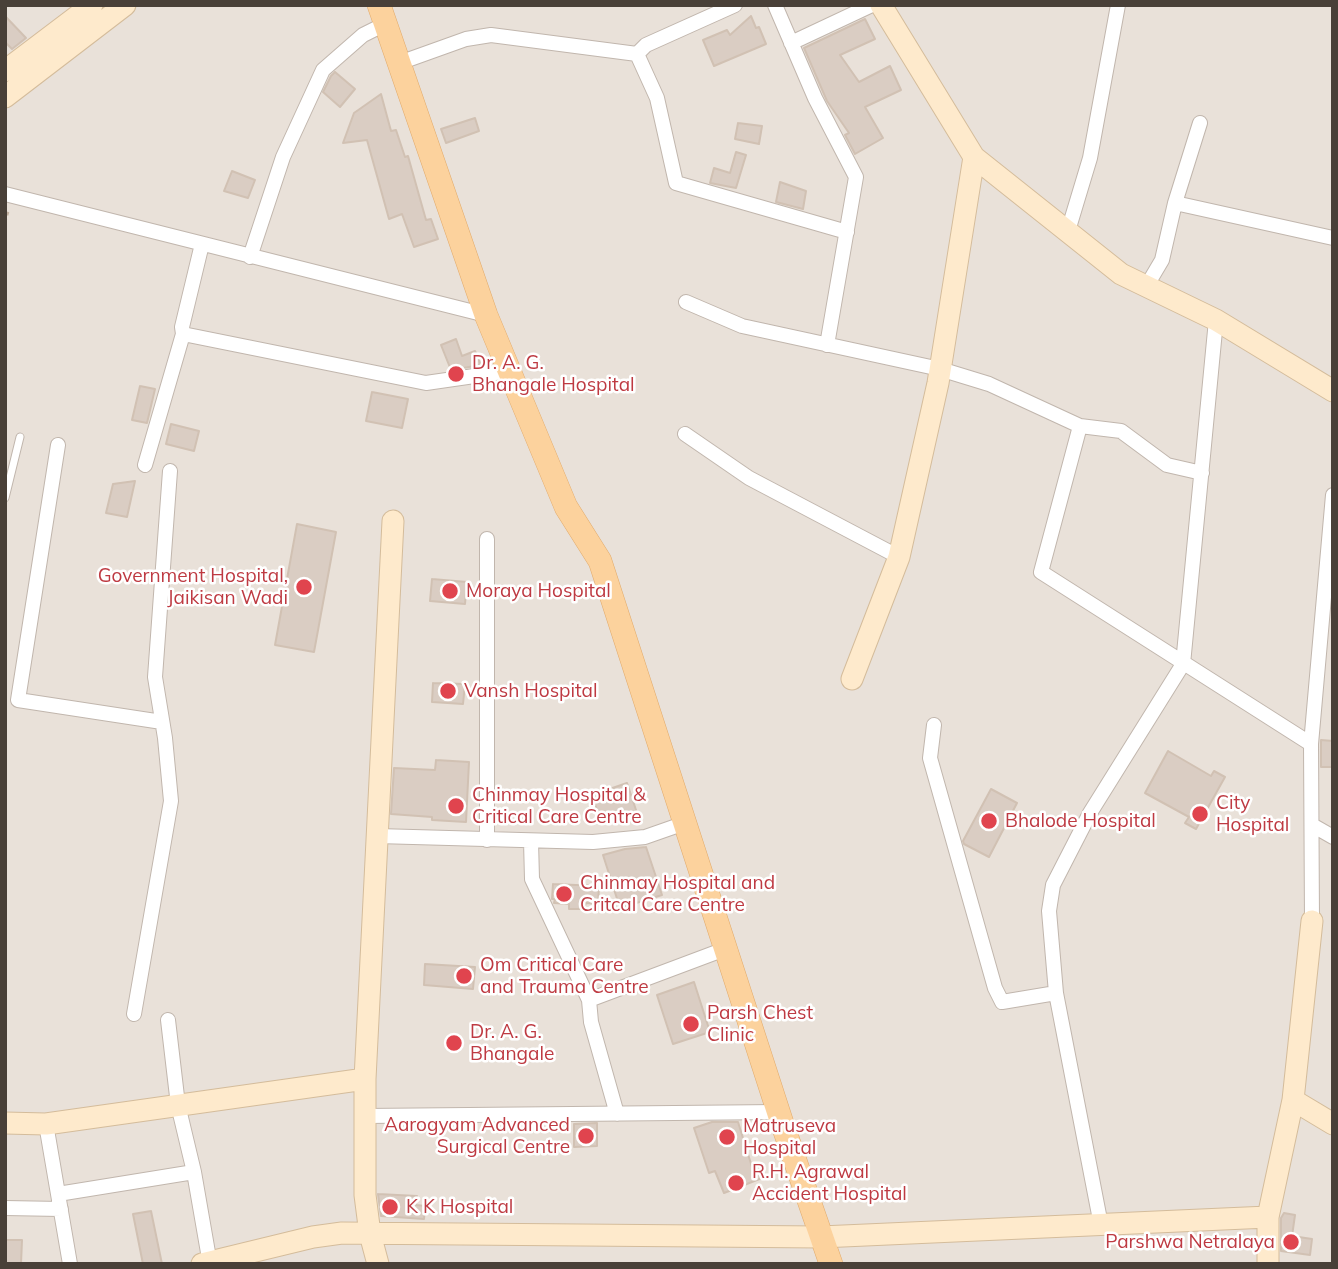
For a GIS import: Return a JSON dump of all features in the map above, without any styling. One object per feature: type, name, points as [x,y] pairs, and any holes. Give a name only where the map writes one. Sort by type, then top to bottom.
[{"type":"main road","points":[[382,14],[486,315],[566,507],[600,561],[778,1112],[831,1264]]},
{"type":"street","points":[[5,72],[92,5]]},
{"type":"street","points":[[5,97],[125,5]]},
{"type":"street","points":[[638,54],[646,45],[735,5]]},
{"type":"street","points":[[775,5],[815,98],[856,177],[827,345]]},
{"type":"street","points":[[791,43],[872,5]]},
{"type":"street","points":[[881,5],[974,157],[1121,274],[1216,320],[1333,391]]},
{"type":"street","points":[[1068,231],[1090,158],[1118,5]]},
{"type":"street","points":[[250,257],[283,158],[323,70],[363,36],[382,14]]},
{"type":"street","points":[[399,63],[466,39],[491,35],[638,54]]},
{"type":"street","points":[[638,54],[657,98],[676,183],[847,232]]},
{"type":"street","points":[[1146,287],[1162,260],[1175,203],[1200,123]]},
{"type":"street","points":[[852,679],[899,557],[940,369],[974,157]]},
{"type":"street","points":[[5,194],[486,315]]},
{"type":"street","points":[[1175,203],[1333,237]]},
{"type":"street","points":[[145,465],[183,334],[182,327],[202,244]]},
{"type":"street","points":[[686,302],[742,326],[940,369],[989,384],[1080,426],[1121,432],[1167,465],[1202,473]]},
{"type":"street","points":[[1101,1225],[1056,993],[1049,911],[1053,885],[1090,813],[1183,664],[1216,320]]},
{"type":"street","points":[[183,334],[426,383],[509,372]]},
{"type":"street","points":[[1080,426],[1041,572],[1311,744]]},
{"type":"street","points":[[685,434],[749,478],[899,557]]},
{"type":"street","points":[[58,445],[18,701],[162,722]]},
{"type":"street","points":[[134,1014],[171,801],[155,677],[170,471]]},
{"type":"street","points":[[1268,1264],[1268,1217],[1293,1100],[1312,921],[1311,744],[1333,495]]},
{"type":"street","points":[[378,1264],[370,1234],[365,1195],[365,1079],[393,522]]},
{"type":"street","points":[[487,539],[487,840]]},
{"type":"street","points":[[934,725],[930,758],[995,988],[1002,1002],[1056,993]]},
{"type":"street","points":[[377,836],[593,842],[645,837],[685,823]]},
{"type":"street","points":[[1312,825],[1333,837]]},
{"type":"street","points":[[531,841],[532,879],[589,1000],[591,1022],[617,1114]]},
{"type":"street","points":[[589,1000],[726,949]]},
{"type":"street","points":[[168,1020],[178,1105],[194,1172],[207,1263],[313,1237],[342,1233],[821,1237],[1268,1217]]},
{"type":"street","points":[[5,1123],[46,1124],[365,1079]]},
{"type":"street","points":[[1293,1100],[1333,1124]]},
{"type":"street","points":[[365,1116],[778,1112]]},
{"type":"street","points":[[46,1124],[70,1264]]},
{"type":"street","points":[[58,1194],[194,1172]]},
{"type":"street","points":[[5,1208],[61,1209]]},
{"type":"lane","points":[[5,498],[20,437]]},
{"type":"shaded area","points":[[5,5],[1333,5],[1333,1264],[5,1264]]},
{"type":"building","points":[[5,16],[26,38],[12,49],[5,42]]},
{"type":"building","points":[[751,16],[766,44],[714,66],[703,40],[727,30],[730,35]]},
{"type":"building","points":[[865,19],[875,39],[840,55],[859,82],[890,66],[901,90],[865,107],[883,138],[855,154],[845,135],[849,133],[827,101],[804,48]]},
{"type":"building","points":[[335,72],[355,89],[340,107],[323,92]]},
{"type":"building","points":[[381,94],[391,131],[396,130],[405,157],[408,156],[426,220],[431,219],[438,239],[414,247],[402,214],[389,219],[367,140],[343,143],[354,113]]},
{"type":"building","points":[[475,118],[479,131],[446,143],[441,129]]},
{"type":"building","points":[[738,123],[762,126],[759,144],[735,139]]},
{"type":"building","points":[[736,152],[746,155],[736,188],[710,183],[714,168],[730,173]]},
{"type":"building","points":[[232,171],[255,180],[248,198],[224,191]]},
{"type":"building","points":[[780,182],[806,191],[803,209],[776,202]]},
{"type":"building","points":[[456,339],[462,356],[475,351],[481,365],[451,370],[441,345]]},
{"type":"building","points":[[140,386],[155,389],[147,423],[132,420]]},
{"type":"building","points":[[372,392],[408,399],[402,428],[366,421]]},
{"type":"building","points":[[171,424],[199,431],[194,451],[166,444]]},
{"type":"building","points":[[135,481],[127,517],[106,513],[113,484]]},
{"type":"building","points":[[297,524],[336,532],[314,652],[275,645]]},
{"type":"building","points":[[432,579],[467,582],[465,604],[430,601]]},
{"type":"building","points":[[433,683],[465,684],[463,704],[432,702]]},
{"type":"building","points":[[1321,740],[1333,741],[1333,767],[1321,767]]},
{"type":"building","points":[[1168,751],[1211,776],[1214,771],[1225,777],[1196,829],[1185,823],[1189,817],[1145,793]]},
{"type":"building","points":[[436,760],[469,762],[466,822],[391,814],[394,768],[435,770]]},
{"type":"building","points":[[627,783],[637,813],[621,819],[619,812],[600,819],[592,795]]},
{"type":"building","points":[[991,789],[1017,803],[989,857],[963,841]]},
{"type":"building","points":[[646,847],[662,895],[620,908],[603,855]]},
{"type":"building","points":[[553,884],[599,886],[598,904],[586,903],[584,909],[569,909],[569,904],[554,903]]},
{"type":"building","points":[[425,964],[475,967],[473,989],[424,985]]},
{"type":"building","points":[[694,982],[710,1032],[673,1044],[657,995]]},
{"type":"building","points":[[712,1122],[738,1122],[752,1167],[757,1165],[762,1178],[724,1193],[715,1171],[709,1173],[694,1128]]},
{"type":"building","points":[[597,1123],[597,1146],[574,1147],[574,1124]]},
{"type":"building","points":[[378,1194],[417,1196],[416,1205],[425,1206],[424,1219],[381,1216]]},
{"type":"building","points":[[151,1211],[162,1264],[143,1264],[133,1214]]},
{"type":"building","points":[[1284,1213],[1295,1215],[1292,1236],[1312,1239],[1310,1255],[1281,1251],[1281,1218]]},
{"type":"building","points":[[5,1240],[22,1240],[21,1264],[5,1264]]},
{"type":"place","name":"Dr. A. G. Bhangale Hospital","points":[[456,374]]},
{"type":"place","name":"Government Hospital, Jaikisan Wadi","points":[[304,587]]},
{"type":"place","name":"Moraya Hospital","points":[[450,591]]},
{"type":"place","name":"Vansh Hospital","points":[[448,691]]},
{"type":"place","name":"Chinmay Hospital & Critical Care Centre","points":[[456,806]]},
{"type":"place","name":"City Hospital","points":[[1200,814]]},
{"type":"place","name":"Bhalode Hospital","points":[[989,821]]},
{"type":"place","name":"Chinmay Hospital and Critcal Care Centre","points":[[564,894]]},
{"type":"place","name":"Om Critical Care and Trauma Centre","points":[[464,976]]},
{"type":"place","name":"Parsh Chest Clinic","points":[[691,1024]]},
{"type":"place","name":"Dr. A. G. Bhangale","points":[[454,1043]]},
{"type":"place","name":"Aarogyam Advanced Surgical Centre","points":[[586,1136]]},
{"type":"place","name":"Matruseva Hospital","points":[[727,1137]]},
{"type":"place","name":"R.H. Agrawal Accident Hospital","points":[[736,1183]]},
{"type":"place","name":"K K Hospital","points":[[390,1207]]},
{"type":"place","name":"Parshwa Netralaya","points":[[1291,1242]]}]
